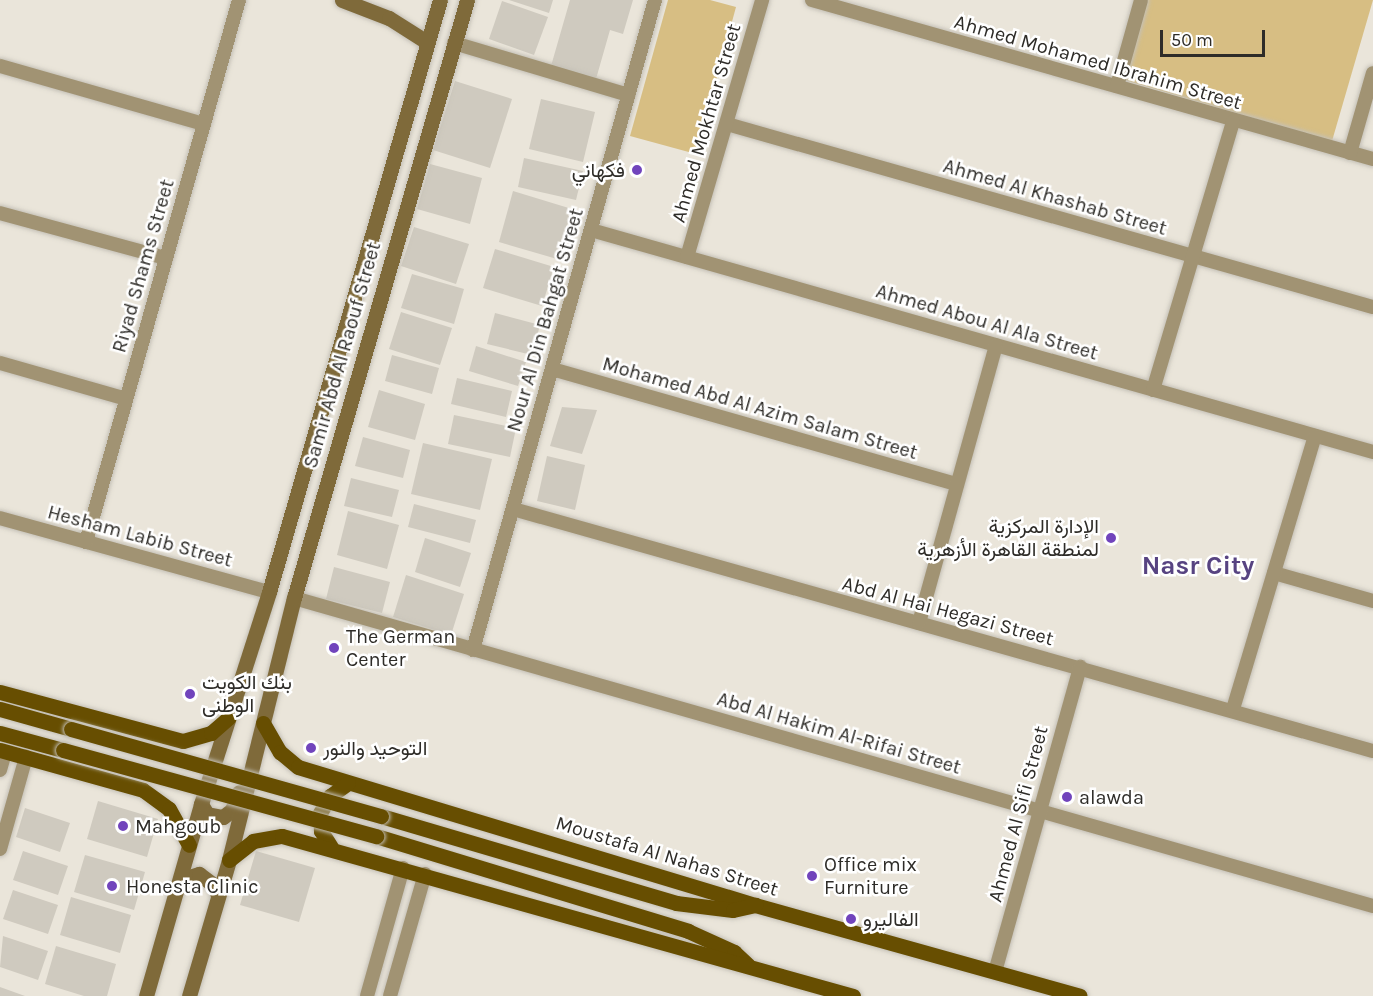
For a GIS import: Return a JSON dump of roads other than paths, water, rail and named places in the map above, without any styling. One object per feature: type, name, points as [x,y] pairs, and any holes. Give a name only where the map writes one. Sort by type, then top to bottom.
[{"type":"main road","points":[[0,692],[133,728],[193,740],[211,733],[228,718]]},
{"type":"main road","points":[[0,709],[278,784],[676,903],[733,910],[755,904]]},
{"type":"main road","name":"Moustafa Al Nahas Street","points":[[263,723],[288,760],[348,783],[755,904],[1080,996]]},
{"type":"main road","points":[[114,780],[126,773],[137,755],[133,728]]},
{"type":"main road","points":[[0,733],[309,816],[688,931],[734,952],[750,967]]},
{"type":"main road","points":[[3,751],[114,780],[159,799],[176,817],[189,845]]},
{"type":"main road","points":[[331,847],[321,831],[320,813],[330,796],[348,783]]},
{"type":"main road","points":[[229,860],[244,846],[272,836],[331,847],[853,996]]},
{"type":"street","name":"Riyad Shams Street","points":[[86,542],[239,0]]},
{"type":"street","points":[[342,0],[389,18],[427,42]]},
{"type":"street","name":"Samir Abd Al Raouf Street","points":[[146,996],[201,804],[269,592],[440,0]]},
{"type":"street","name":"Samir Abd Al Raouf Street","points":[[189,996],[229,860],[294,598],[467,0]]},
{"type":"street","name":"Nour Al Din Bahgat Street","points":[[473,650],[655,0]]},
{"type":"street","name":"Ahmed Mokhtar Street","points":[[687,257],[762,0]]},
{"type":"street","name":"Ahmed Mohamed Ibrahim Street","points":[[812,0],[1117,86],[1233,122],[1373,159]]},
{"type":"street","points":[[1117,86],[1141,0]]},
{"type":"street","points":[[454,43],[628,95]]},
{"type":"street","points":[[0,66],[204,123]]},
{"type":"street","points":[[1350,153],[1373,74]]},
{"type":"street","points":[[1153,390],[1195,257],[1233,122]]},
{"type":"street","name":"Ahmed Al Khashab Street","points":[[727,124],[1373,307]]},
{"type":"street","points":[[0,213],[166,258]]},
{"type":"street","name":"Ahmed Abou Al Ala Street","points":[[591,230],[1373,452]]},
{"type":"street","points":[[919,623],[996,345]]},
{"type":"street","points":[[0,363],[126,399]]},
{"type":"street","name":"Mohamed Abd Al Azim Salam Street","points":[[552,369],[957,484]]},
{"type":"street","points":[[1233,709],[1315,436]]},
{"type":"street","name":"Abd Al Hai Hegazi Street","points":[[513,509],[1233,709],[1373,751]]},
{"type":"street","name":"Hesham Labib Street","points":[[0,518],[269,592]]},
{"type":"street","points":[[1274,573],[1373,601]]},
{"type":"street","name":"Abd Al Hakim Al-Rifai Street","points":[[294,598],[1373,906]]},
{"type":"street","name":"Ahmed Al Sifi Street","points":[[995,972],[1080,667]]},
{"type":"street","points":[[0,770],[3,751]]},
{"type":"street","points":[[0,849],[26,757]]},
{"type":"street","points":[[201,804],[207,814],[223,817],[232,810],[240,788],[249,784]]},
{"type":"street","points":[[367,996],[403,868]]},
{"type":"street","points":[[180,880],[199,874],[215,886],[218,896]]},
{"type":"street","points":[[390,996],[425,874]]},
{"type":"place","name":"فكهاني","points":[[637,170]]},
{"type":"place","name":"الإدارة المركزية لمنطقة القاهرة الأزهرية","points":[[1111,538]]},
{"type":"place","name":"The German Center","points":[[334,648]]},
{"type":"place","name":"بنك الكويت الوطنى","points":[[190,694]]},
{"type":"place","name":"التوحيد والنور","points":[[311,748]]},
{"type":"place","name":"alawda","points":[[1067,797]]},
{"type":"place","name":"Mahgoub","points":[[123,826]]},
{"type":"place","name":"Office mix Furniture","points":[[812,876]]},
{"type":"place","name":"Honesta Clinic","points":[[112,886]]},
{"type":"place","name":"الفاليرو","points":[[851,919]]},
{"type":"district","name":"Nasr City","points":[[1198,566]]}]
